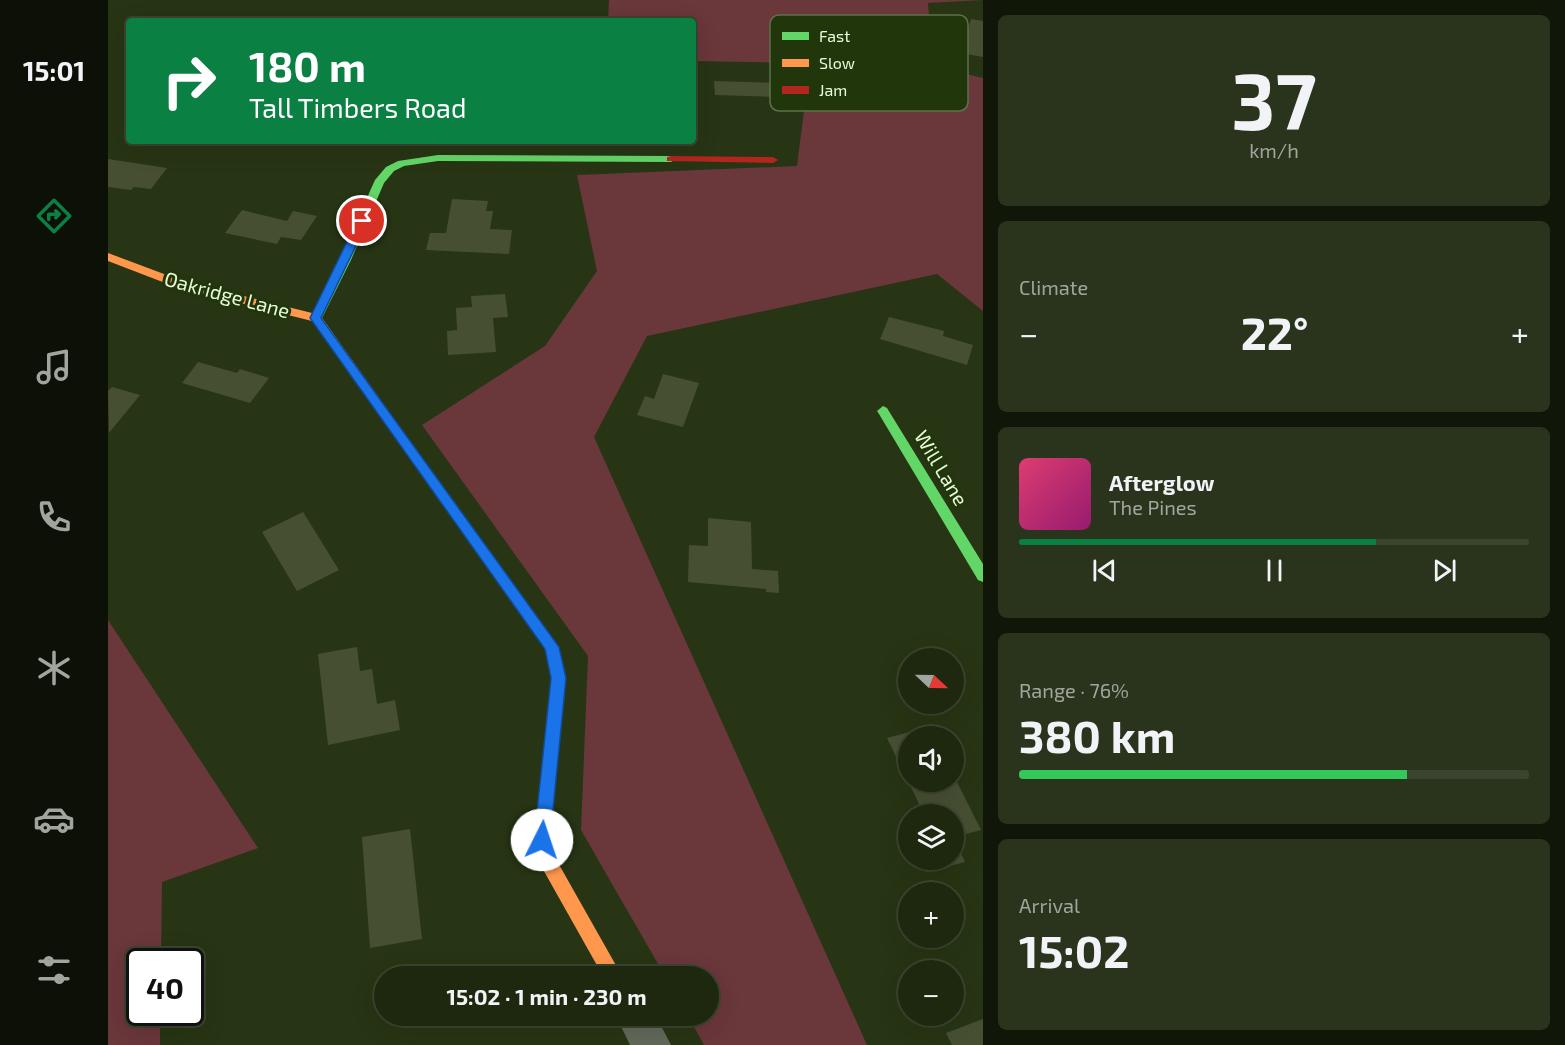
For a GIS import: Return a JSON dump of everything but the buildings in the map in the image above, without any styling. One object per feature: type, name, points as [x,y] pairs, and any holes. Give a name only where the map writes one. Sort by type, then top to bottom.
[{"type":"street","points":[[315,318],[345,260],[379,182],[390,169],[402,163],[438,158],[773,160]]},
{"type":"street","name":"Oakridge Lane","points":[[108,257],[177,283],[315,318],[552,647],[559,678],[542,840],[552,870],[607,966]]},
{"type":"street","name":"Will Lane","points":[[883,411],[983,576]]},
{"type":"street","points":[[641,1026],[652,1045]]},
{"type":"shaded area","points":[[609,0],[983,0],[928,3],[929,15],[770,15],[770,62],[696,61],[696,18],[608,18]]},
{"type":"shaded area","points":[[968,74],[983,78],[983,311],[937,274],[647,336],[594,437],[867,1045],[704,1045],[694,1026],[719,1026],[719,966],[659,966],[581,830],[588,656],[422,425],[545,346],[597,271],[577,175],[797,166],[804,111],[968,111]]},
{"type":"shaded area","points":[[108,620],[258,848],[162,882],[161,948],[126,948],[126,1026],[160,1026],[160,1045],[108,1045]]},
{"type":"traffic: fast","points":[[316,318],[345,260],[379,182],[390,169],[402,163],[438,158],[671,159]]},
{"type":"traffic: fast","points":[[883,411],[983,576]]},
{"type":"traffic: fast","points":[[400,436],[552,647],[559,678],[542,840],[551,867]]},
{"type":"traffic: slow","points":[[108,257],[177,283],[316,318],[400,436]]},
{"type":"traffic: slow","points":[[551,867],[607,966]]},
{"type":"traffic: jam","points":[[671,159],[773,160]]},
{"type":"route","points":[[362,221],[315,318],[552,647],[559,678],[542,840]]}]
